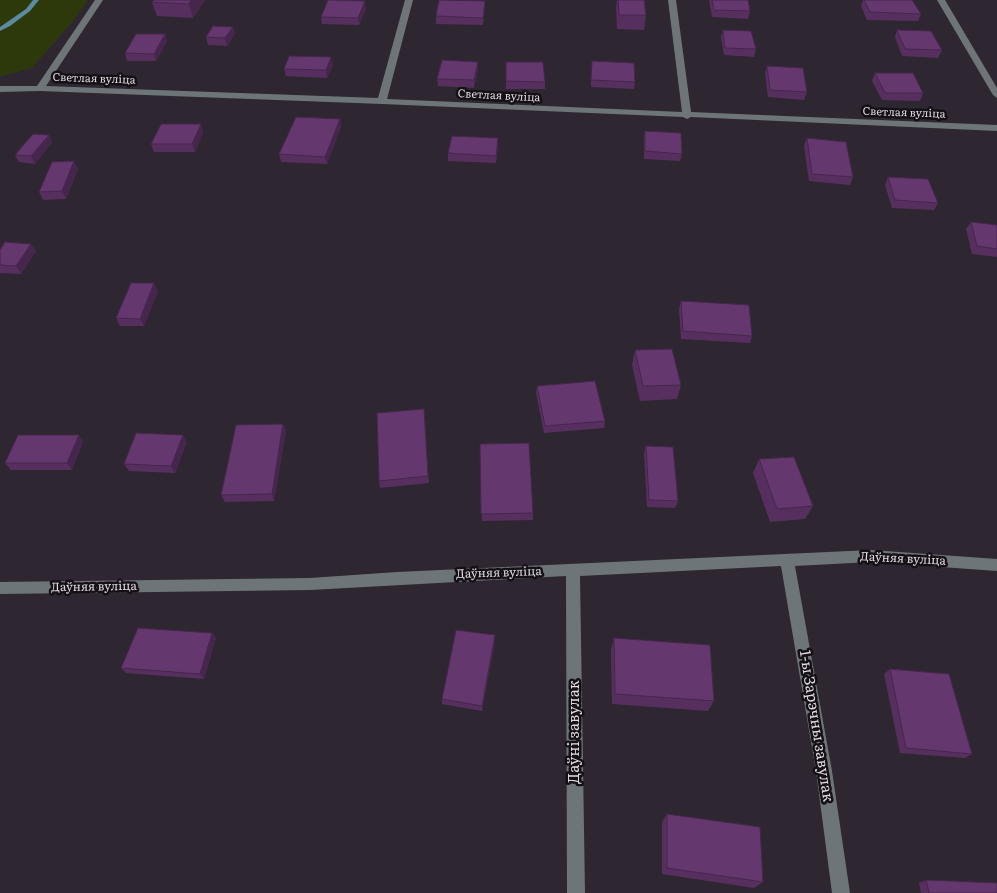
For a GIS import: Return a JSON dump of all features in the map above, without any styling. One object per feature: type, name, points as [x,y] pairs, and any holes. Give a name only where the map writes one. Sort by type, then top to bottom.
[{"type":"street","points":[[40,88],[99,0]]},
{"type":"street","points":[[382,101],[409,0]]},
{"type":"street","points":[[672,0],[687,116]]},
{"type":"street","points":[[941,0],[997,95]]},
{"type":"street","name":"Светлая вуліца","points":[[0,89],[40,88],[382,101],[687,116],[997,128]]},
{"type":"street","name":"Даўняя вуліца","points":[[0,588],[310,584],[742,560],[871,556],[997,565]]},
{"type":"street","name":"1-ы Зарэчны завулак","points":[[787,560],[808,679],[841,893]]},
{"type":"street","name":"Даўні завулак","points":[[573,570],[576,893]]},
{"type":"green space","points":[[0,0],[88,0],[73,21],[32,68],[0,76]]},
{"type":"building","points":[[154,0],[191,0],[189,4],[152,2]]},
{"type":"building","points":[[328,0],[365,1],[358,18],[321,17]]},
{"type":"building","points":[[439,0],[485,1],[483,18],[436,16]]},
{"type":"building","points":[[618,0],[644,0],[646,15],[619,15]]},
{"type":"building","points":[[712,0],[748,0],[750,11],[714,10]]},
{"type":"building","points":[[864,0],[912,0],[921,14],[870,12]]},
{"type":"building","points":[[213,26],[233,27],[225,38],[206,37]]},
{"type":"building","points":[[723,30],[751,31],[756,49],[725,48]]},
{"type":"building","points":[[897,30],[931,31],[942,50],[905,49]]},
{"type":"building","points":[[136,34],[165,34],[154,54],[125,53]]},
{"type":"building","points":[[289,56],[331,57],[326,70],[284,69]]},
{"type":"building","points":[[442,60],[478,62],[474,80],[437,79]]},
{"type":"building","points":[[592,61],[634,63],[635,82],[591,80]]},
{"type":"building","points":[[506,62],[543,62],[545,82],[506,81]]},
{"type":"building","points":[[767,66],[803,68],[807,92],[770,90]]},
{"type":"building","points":[[875,73],[913,73],[923,93],[885,93]]},
{"type":"building","points":[[296,117],[340,119],[325,157],[279,154]]},
{"type":"building","points":[[161,124],[201,124],[192,144],[151,144]]},
{"type":"building","points":[[645,131],[681,133],[682,154],[645,151]]},
{"type":"building","points":[[33,134],[49,135],[31,156],[15,155]]},
{"type":"building","points":[[452,136],[498,138],[496,156],[448,153]]},
{"type":"building","points":[[807,138],[846,142],[853,177],[812,174]]},
{"type":"building","points":[[74,161],[62,191],[39,192],[52,162]]},
{"type":"building","points":[[888,177],[928,179],[938,203],[895,200]]},
{"type":"building","points":[[971,222],[997,225],[997,249],[977,246]]},
{"type":"building","points":[[5,242],[31,244],[16,266],[0,265],[0,250]]},
{"type":"building","points":[[131,283],[154,283],[140,319],[116,318]]},
{"type":"building","points":[[681,301],[749,305],[752,336],[683,331]]},
{"type":"building","points":[[672,349],[681,385],[643,386],[635,350]]},
{"type":"building","points":[[595,381],[605,421],[545,426],[537,386]]},
{"type":"building","points":[[424,409],[428,476],[379,481],[377,413]]},
{"type":"building","points":[[283,424],[272,494],[221,495],[236,425]]},
{"type":"building","points":[[136,433],[183,435],[171,466],[124,464]]},
{"type":"building","points":[[18,435],[79,435],[67,463],[5,463]]},
{"type":"building","points":[[529,443],[533,513],[481,514],[480,444]]},
{"type":"building","points":[[646,446],[673,447],[678,501],[649,500]]},
{"type":"building","points":[[794,457],[813,506],[777,509],[759,459]]},
{"type":"building","points":[[138,628],[212,633],[200,674],[121,668]]},
{"type":"building","points":[[456,630],[495,635],[482,706],[442,699]]},
{"type":"building","points":[[614,638],[710,645],[714,701],[615,694]]},
{"type":"building","points":[[890,669],[949,674],[972,754],[906,748]]},
{"type":"building","points":[[667,814],[760,827],[763,882],[667,868]]},
{"type":"building","points":[[926,880],[997,883],[997,893],[929,893]]},
{"type":"waterway","points":[[0,29],[28,10],[36,0]]}]
